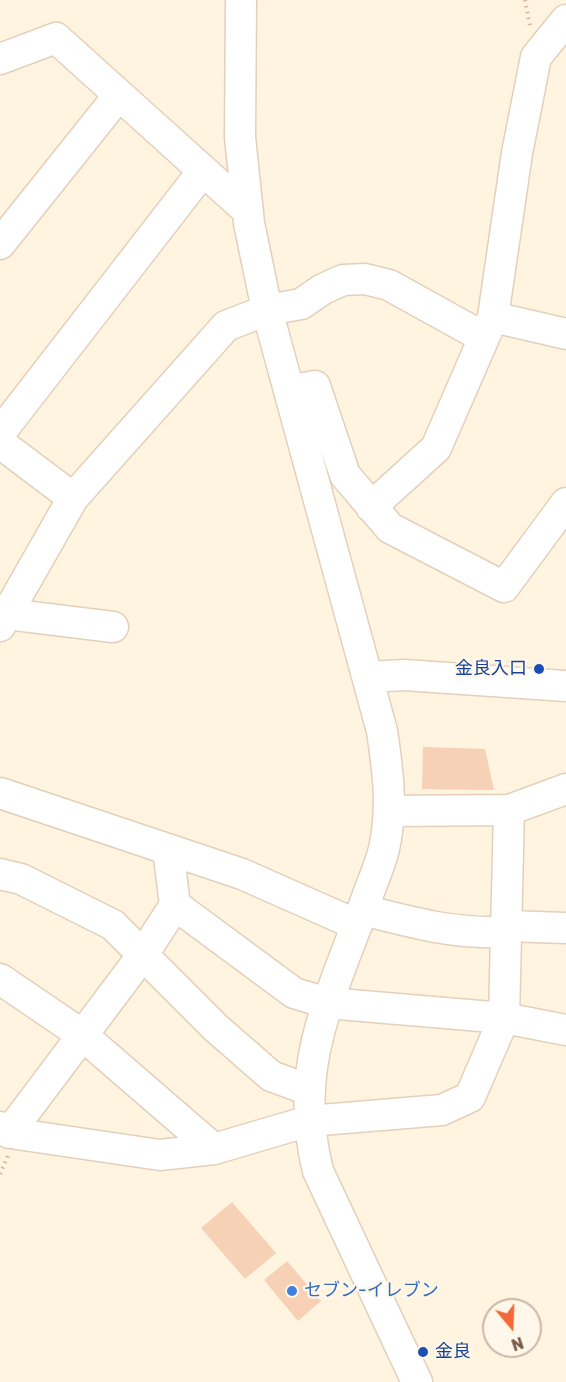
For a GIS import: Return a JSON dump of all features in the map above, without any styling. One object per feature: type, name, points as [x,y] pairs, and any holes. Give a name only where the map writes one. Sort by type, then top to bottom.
[{"type":"street","points":[[241,0],[240,137],[248,211],[267,310],[369,677],[382,731],[390,787],[390,811],[384,850],[327,1003],[312,1055],[309,1121],[318,1170],[417,1382]]},
{"type":"street","points":[[371,507],[436,448],[488,327],[517,153],[536,57],[566,20]]},
{"type":"street","points":[[0,59],[56,38],[248,211]]},
{"type":"street","points":[[0,244],[120,95]]},
{"type":"street","points":[[0,433],[203,171]]},
{"type":"street","points":[[113,627],[4,620],[73,498],[226,326],[267,310],[301,304],[322,289],[343,280],[365,279],[389,285],[488,327],[566,334]]},
{"type":"street","points":[[290,391],[315,386],[345,476],[390,528],[504,587],[562,514]]},
{"type":"street","points":[[0,443],[73,498]]},
{"type":"street","points":[[369,677],[404,675],[566,686]]},
{"type":"street","points":[[390,811],[509,810],[566,789]]},
{"type":"street","points":[[0,793],[242,874],[360,917],[476,933],[506,929],[566,928]]},
{"type":"street","points":[[168,849],[175,905],[142,956],[4,1130],[160,1155],[214,1149],[309,1121],[442,1110],[470,1097],[504,1018],[509,810]]},
{"type":"street","points":[[0,874],[21,879],[112,926],[271,1076],[309,1090]]},
{"type":"street","points":[[175,905],[294,993],[327,1003],[504,1018],[566,1030]]},
{"type":"street","points":[[0,979],[81,1034],[214,1149]]},
{"type":"building","points":[[423,747],[485,749],[494,790],[422,789]]},
{"type":"building","points":[[232,1202],[276,1253],[245,1279],[201,1228]]},
{"type":"building","name":"セブン-イレブン","points":[[287,1261],[321,1301],[298,1321],[264,1280]]},
{"type":"place","name":"金良入口","points":[[539,669]]},
{"type":"place","name":"セブン-イレブン","points":[[292,1291]]},
{"type":"place","name":"金良","points":[[423,1352]]}]
